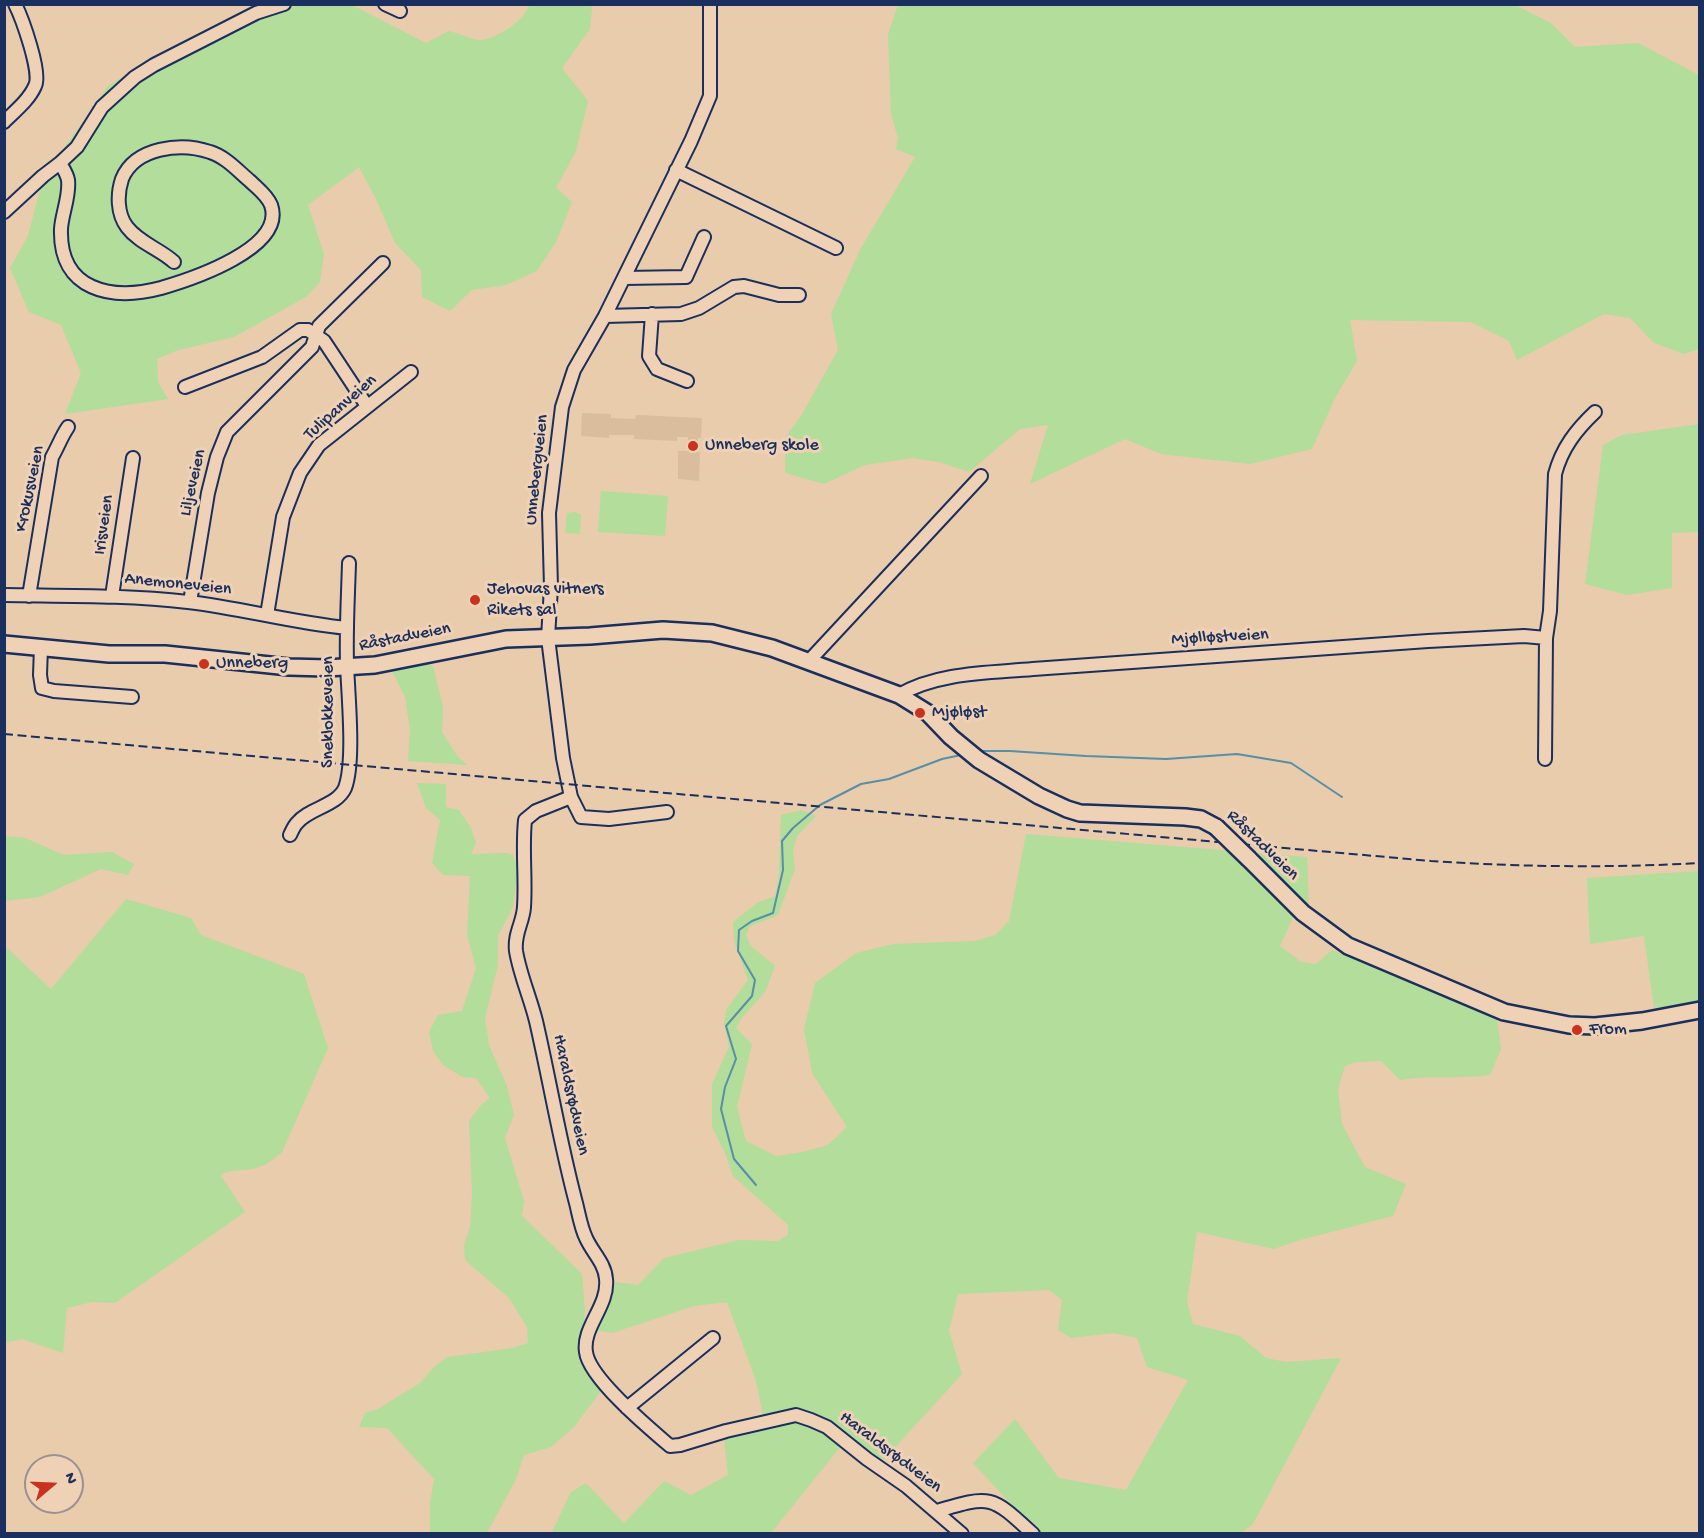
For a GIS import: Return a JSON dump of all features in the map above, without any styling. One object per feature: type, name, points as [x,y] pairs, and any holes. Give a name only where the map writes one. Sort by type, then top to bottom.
[{"type":"main road","name":"Råstadveien","points":[[4,644],[109,654],[191,656],[289,667],[347,668],[375,665],[506,639],[690,631],[744,640],[899,695],[928,713],[951,737],[979,760],[1039,796],[1067,809],[1087,813],[1185,816],[1208,822],[1216,827],[1303,913],[1347,946],[1504,1012],[1569,1025],[1595,1026],[1642,1022],[1700,1010]]},
{"type":"street","points":[[4,122],[25,101],[36,85],[38,76],[15,4]]},
{"type":"street","points":[[4,212],[77,147],[102,107],[135,77],[256,13],[284,4]]},
{"type":"street","points":[[385,4],[400,11]]},
{"type":"street","name":"Unnebergveien","points":[[548,638],[551,587],[549,513],[562,407],[574,369],[624,278],[710,96],[710,4]]},
{"type":"street","points":[[60,163],[68,179],[61,228],[65,259],[79,279],[89,286],[109,293],[159,289],[237,257],[261,241],[269,231],[273,214],[268,199],[230,163],[210,152],[188,147],[175,148],[159,150],[140,158],[128,170],[119,189],[121,214],[132,233],[174,262]]},
{"type":"street","points":[[676,170],[836,248]]},
{"type":"street","points":[[624,278],[686,277],[704,237]]},
{"type":"street","name":"Liljeveien","points":[[190,602],[208,493],[227,432],[312,347],[319,326],[383,263]]},
{"type":"street","points":[[605,316],[681,314],[699,308],[734,287],[744,286],[779,295],[799,295]]},
{"type":"street","points":[[652,314],[649,356],[657,369],[687,381]]},
{"type":"street","points":[[185,387],[262,357],[300,330],[308,330],[324,341],[367,406]]},
{"type":"street","name":"Tulipanveien","points":[[267,615],[283,517],[300,473],[320,445],[411,372]]},
{"type":"street","points":[[1545,759],[1546,638],[1550,611],[1555,474],[1560,457],[1576,430],[1595,412]]},
{"type":"street","name":"Krokusveien","points":[[29,596],[52,457],[60,437],[68,428]]},
{"type":"street","name":"Irisveien","points":[[112,597],[133,458]]},
{"type":"street","points":[[808,662],[981,476]]},
{"type":"street","name":"Sneklokkeveien","points":[[290,835],[297,823],[306,815],[338,797],[344,788],[349,765],[347,628],[349,563]]},
{"type":"street","name":"Anemoneveien","points":[[4,595],[112,597],[190,602],[347,628]]},
{"type":"street","name":"Mjølløstveien","points":[[899,695],[933,681],[975,674],[1428,641],[1524,636],[1546,638]]},
{"type":"street","points":[[548,638],[563,758],[571,797],[581,818],[609,819],[667,812]]},
{"type":"street","points":[[41,647],[42,688],[132,697]]},
{"type":"street","name":"Haraldsrødveien","points":[[571,797],[536,811],[525,820],[522,844],[524,908],[516,934],[516,950],[536,1019],[585,1238],[602,1266],[606,1279],[605,1295],[588,1333],[586,1353],[597,1375],[627,1408],[670,1446],[796,1415],[811,1420],[827,1427],[937,1511],[962,1533]]},
{"type":"street","points":[[627,1408],[713,1338]]},
{"type":"street","points":[[937,1511],[974,1500],[985,1500],[995,1503],[1033,1533]]},
{"type":"shaded area","name":"Unneberg skole","points":[[582,413],[611,414],[611,418],[635,419],[636,415],[702,418],[701,438],[698,438],[697,452],[700,452],[699,481],[678,479],[678,451],[688,451],[688,437],[677,437],[677,441],[634,439],[634,435],[609,435],[609,438],[581,436]]},
{"type":"green space","points":[[590,4],[592,8],[590,29],[562,68],[588,101],[576,151],[556,188],[572,202],[556,242],[537,271],[506,285],[472,290],[450,311],[422,297],[421,270],[395,243],[359,167],[308,205],[324,254],[320,282],[306,297],[234,337],[178,350],[157,359],[158,382],[168,399],[65,414],[81,373],[61,325],[29,312],[10,268],[28,236],[43,178],[108,86],[166,50],[267,7],[352,5],[426,43],[449,31],[484,40],[508,29],[522,17],[529,5]]},
{"type":"green space","points":[[898,5],[1515,5],[1551,23],[1575,47],[1638,43],[1699,75],[1699,349],[1684,354],[1654,343],[1630,318],[1604,314],[1517,360],[1509,341],[1471,322],[1350,320],[1357,361],[1335,398],[1312,449],[1250,464],[1161,454],[1125,439],[1030,484],[1048,425],[1020,429],[969,472],[939,462],[913,458],[865,465],[824,484],[785,473],[786,436],[801,416],[838,350],[831,314],[860,250],[915,157],[896,149],[898,138],[891,114],[888,34]]},
{"type":"green space","points":[[1699,424],[1699,532],[1672,533],[1672,588],[1627,595],[1585,584],[1603,445],[1622,435]]},
{"type":"green space","name":"Unneberg skole","points":[[601,491],[668,496],[665,536],[598,532]]},
{"type":"green space","points":[[575,512],[581,515],[580,534],[565,533],[567,513]]},
{"type":"green space","points":[[423,662],[433,666],[443,707],[442,732],[458,757],[468,765],[408,761],[410,730],[405,697],[392,671]]},
{"type":"green space","points":[[417,783],[446,784],[446,807],[459,810],[471,828],[476,843],[471,854],[506,853],[513,855],[518,868],[513,907],[498,936],[498,965],[485,1018],[489,1045],[507,1086],[514,1115],[505,1138],[524,1201],[522,1216],[582,1274],[585,1311],[580,1359],[601,1391],[574,1427],[551,1447],[524,1455],[516,1479],[487,1533],[430,1533],[430,1503],[434,1479],[387,1428],[359,1427],[365,1413],[378,1409],[420,1383],[434,1367],[447,1357],[512,1348],[528,1343],[527,1327],[509,1298],[465,1260],[464,1245],[470,1227],[472,1194],[469,1121],[481,1105],[490,1098],[476,1078],[462,1077],[443,1065],[433,1051],[429,1032],[438,1015],[462,1011],[476,968],[467,935],[470,876],[443,875],[432,863],[440,820],[426,808]]},
{"type":"green space","points":[[802,810],[816,816],[797,836],[793,851],[795,869],[778,915],[750,926],[746,935],[751,946],[775,966],[765,992],[736,1028],[752,1044],[737,1107],[746,1141],[776,1156],[828,1145],[847,1127],[812,1073],[804,1029],[815,983],[856,953],[894,944],[975,941],[995,935],[1009,921],[1026,834],[1307,857],[1309,907],[1294,915],[1280,946],[1301,962],[1316,964],[1332,950],[1497,1017],[1501,1049],[1490,1075],[1400,1080],[1381,1061],[1356,1062],[1345,1066],[1338,1089],[1342,1124],[1365,1167],[1406,1184],[1393,1216],[1274,1249],[1197,1232],[1187,1302],[1193,1324],[1240,1336],[1266,1358],[1286,1362],[1341,1358],[1253,1524],[1241,1533],[1016,1533],[1024,1518],[973,1463],[1015,1419],[1059,1478],[1126,1490],[1188,1380],[1147,1367],[1137,1338],[1113,1333],[1071,1338],[1058,1330],[1062,1300],[1049,1290],[958,1294],[949,1331],[962,1374],[879,1465],[841,1446],[771,1533],[551,1534],[571,1492],[586,1483],[624,1523],[664,1481],[691,1495],[728,1475],[724,1439],[764,1420],[756,1381],[727,1302],[694,1306],[612,1333],[594,1330],[616,1282],[638,1285],[664,1258],[739,1240],[778,1241],[788,1235],[788,1225],[733,1176],[712,1127],[712,1084],[729,1047],[724,1024],[726,1010],[748,980],[734,941],[733,922],[757,903],[775,896],[779,874],[781,815]]},
{"type":"green space","points":[[4,836],[25,838],[64,855],[112,852],[134,864],[128,875],[101,869],[40,897],[5,901]]},
{"type":"green space","points":[[1699,871],[1699,1002],[1654,1008],[1644,936],[1590,944],[1587,878]]},
{"type":"green space","points":[[126,899],[191,918],[201,935],[304,974],[328,1048],[282,1152],[267,1164],[253,1169],[231,1171],[221,1176],[245,1212],[115,1303],[92,1302],[67,1308],[63,1353],[22,1339],[5,1343],[5,946],[51,989]]},
{"type":"waterway","points":[[978,751],[1166,759],[1237,754],[1291,763],[1342,797]]},
{"type":"waterway","points":[[756,1185],[734,1159],[721,1109],[725,1087],[736,1059],[726,1026],[752,996],[755,980],[738,951],[739,930],[752,921],[773,913],[783,870],[782,841],[793,828],[820,805],[861,784],[889,779],[942,759],[961,755]]},
{"type":"railway","points":[[4,734],[1431,861],[1566,866],[1700,863]]},
{"type":"place","name":"Unneberg skole","points":[[693,446]]},
{"type":"place","name":"Jehovas vitners Rikets sal","points":[[475,600]]},
{"type":"place","name":"Unneberg","points":[[204,664]]},
{"type":"place","name":"Mjøløst","points":[[920,713]]},
{"type":"place","name":"From","points":[[1577,1030]]}]
